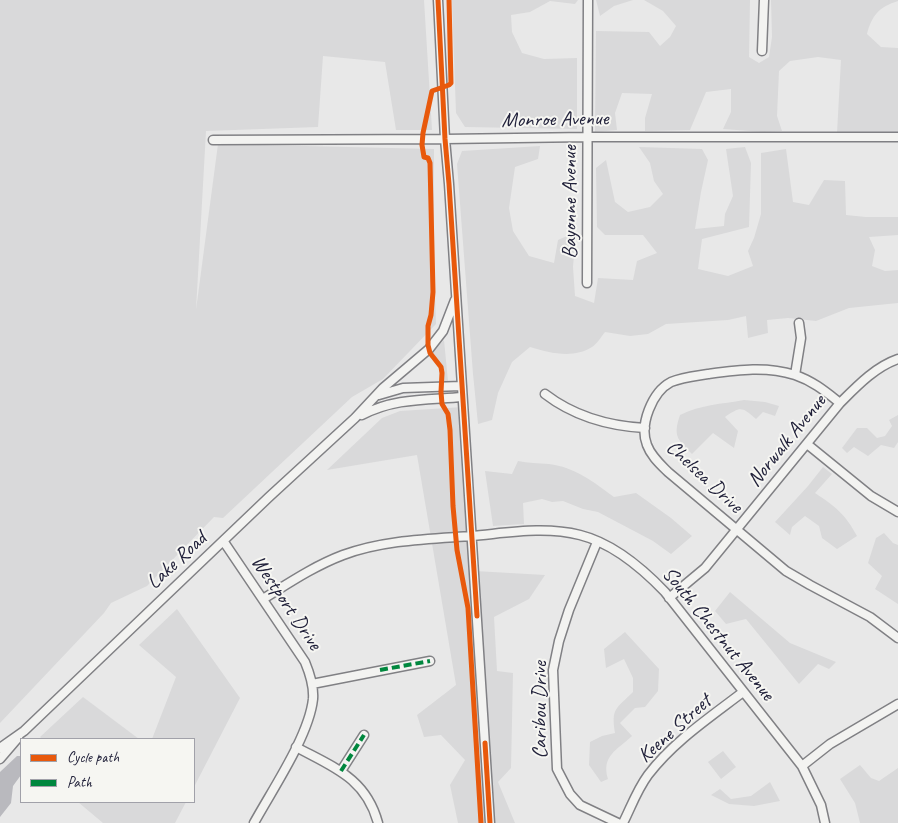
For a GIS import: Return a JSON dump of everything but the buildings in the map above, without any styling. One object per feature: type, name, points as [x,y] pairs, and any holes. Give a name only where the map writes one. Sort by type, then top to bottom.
[{"type":"street","points":[[438,0],[445,139],[457,296],[461,386],[490,823]]},
{"type":"street","name":"Bayonne Avenue","points":[[587,283],[588,0]]},
{"type":"street","points":[[762,51],[764,0]]},
{"type":"street","name":"Monroe Avenue","points":[[212,140],[898,137]]},
{"type":"street","points":[[377,396],[383,388],[438,340],[457,296]]},
{"type":"street","name":"Norwalk Avenue","points":[[795,375],[800,338],[799,323]]},
{"type":"street","name":"Norwalk Avenue","points":[[670,598],[705,568],[840,403],[881,367],[898,359]]},
{"type":"street","name":"Chelsea Drive","points":[[840,403],[814,383],[795,375],[780,372],[751,368],[687,377],[670,383],[651,404],[645,428],[646,444],[652,455],[668,472],[786,571],[870,617],[898,638]]},
{"type":"street","name":"Lake Road","points":[[0,759],[24,731],[377,396],[403,388],[461,386]]},
{"type":"street","points":[[545,394],[583,417],[627,427],[645,428]]},
{"type":"street","name":"Lake Road","points":[[355,418],[389,403],[462,397]]},
{"type":"street","points":[[807,444],[871,496],[898,512]]},
{"type":"street","name":"South Chestnut Avenue","points":[[263,599],[313,569],[352,552],[388,544],[551,530],[582,536],[624,557],[644,571],[670,598],[802,766],[821,805],[825,823]]},
{"type":"street","name":"Westport Drive","points":[[224,542],[305,662],[312,684],[313,697],[310,712],[296,747],[254,823]]},
{"type":"street","name":"Caribou Drive","points":[[597,542],[569,610],[559,641],[553,670],[557,769],[570,794],[580,805],[618,823]]},
{"type":"street","points":[[312,684],[430,661]]},
{"type":"street","name":"Keene Street","points":[[623,823],[637,792],[647,776],[663,757],[695,728],[743,692]]},
{"type":"street","points":[[802,766],[830,744],[898,704]]},
{"type":"street","name":"Lake Road","points":[[0,748],[24,731]]},
{"type":"street","points":[[341,772],[364,736]]},
{"type":"street","points":[[296,747],[341,772],[356,783],[367,795],[378,823]]},
{"type":"shaded area","points":[[0,0],[424,0],[432,130],[396,130],[385,62],[323,56],[318,127],[206,131],[196,310],[218,144],[434,149],[436,324],[383,379],[352,397],[223,518],[214,517],[147,586],[111,603],[104,613],[0,723]]},
{"type":"shaded area","points":[[452,0],[578,0],[575,4],[550,1],[530,12],[511,15],[512,32],[522,53],[544,59],[577,58],[577,129],[465,127],[456,113]]},
{"type":"shaded area","points":[[596,0],[633,0],[614,6],[600,16]]},
{"type":"shaded area","points":[[644,0],[750,0],[749,57],[759,63],[769,57],[772,37],[771,0],[898,0],[877,13],[871,22],[867,34],[881,47],[898,48],[898,133],[837,133],[841,60],[818,57],[790,61],[779,71],[777,116],[782,131],[764,132],[723,129],[731,112],[731,89],[706,92],[690,130],[645,131],[645,118],[652,94],[622,93],[615,113],[617,130],[595,132],[596,31],[649,32],[660,46],[670,37],[676,26],[663,11]]},
{"type":"shaded area","points":[[540,146],[538,159],[515,167],[509,208],[513,231],[529,256],[554,263],[558,240],[576,232],[573,267],[575,296],[594,303],[598,278],[633,280],[637,261],[657,253],[643,235],[605,235],[597,227],[596,168],[606,160],[615,202],[628,212],[650,207],[663,194],[654,181],[650,163],[639,147],[702,149],[708,160],[695,229],[724,226],[725,214],[733,196],[726,149],[745,147],[751,163],[749,227],[702,239],[698,269],[728,276],[753,266],[748,251],[761,214],[761,153],[786,149],[793,202],[809,205],[824,180],[845,181],[846,215],[898,217],[898,235],[869,237],[875,250],[872,266],[885,271],[898,270],[898,303],[849,308],[816,321],[788,318],[767,320],[768,333],[748,338],[746,316],[728,320],[666,324],[648,334],[630,336],[605,332],[594,346],[577,353],[553,353],[530,347],[512,362],[498,393],[492,420],[478,424],[457,164],[462,151]]},
{"type":"shaded area","points":[[444,340],[448,381],[446,382],[444,382],[441,364],[431,352]]},
{"type":"shaded area","points":[[744,400],[765,402],[779,406],[775,416],[763,412],[756,419],[741,409],[725,417],[738,431],[734,448],[713,433],[692,454],[680,441],[677,428],[680,415],[703,407]]},
{"type":"shaded area","points":[[463,407],[475,571],[545,575],[529,599],[494,617],[497,671],[513,673],[511,768],[498,782],[515,823],[458,823],[450,785],[465,760],[441,735],[424,737],[417,715],[456,685],[417,455],[327,470],[382,418],[400,411]]},
{"type":"shaded area","points":[[898,415],[898,442],[894,448],[881,445],[868,456],[854,447],[847,453],[842,448],[857,428],[867,428],[877,438],[885,436],[892,426],[889,420]]},
{"type":"shaded area","points":[[518,461],[567,468],[591,481],[614,497],[636,493],[692,536],[671,554],[653,541],[598,512],[583,509],[563,501],[552,502],[542,499],[523,503],[524,524],[493,526],[485,471],[512,474]]},
{"type":"shaded area","points":[[823,467],[832,474],[815,493],[828,502],[849,522],[857,536],[837,549],[822,538],[819,526],[805,516],[792,527],[790,535],[775,522]]},
{"type":"shaded area","points":[[884,533],[893,543],[898,545],[898,604],[875,589],[882,576],[868,563],[876,538]]},
{"type":"shaded area","points":[[730,592],[790,643],[836,662],[829,669],[818,664],[799,684],[746,619],[726,624],[715,611]]},
{"type":"shaded area","points":[[177,609],[240,698],[195,785],[195,738],[152,738],[176,677],[139,645]]},
{"type":"shaded area","points":[[625,632],[659,669],[658,691],[645,707],[635,708],[620,723],[632,736],[612,754],[606,771],[608,779],[601,782],[589,765],[590,742],[602,736],[615,733],[614,714],[633,692],[633,678],[624,659],[606,668],[604,649]]},
{"type":"shaded area","points":[[83,697],[138,738],[41,738]]},
{"type":"shaded area","points":[[723,751],[736,767],[721,779],[708,762]]},
{"type":"shaded area","points":[[17,756],[20,756],[20,776],[13,786],[11,803],[0,817],[0,772]]},
{"type":"shaded area","points":[[860,765],[871,778],[879,781],[898,768],[898,823],[860,823],[855,803],[840,779]]},
{"type":"shaded area","points":[[770,782],[780,801],[754,806],[729,804],[711,795],[720,789],[731,799],[751,796]]},
{"type":"shaded area","points":[[79,803],[185,803],[175,823],[103,823]]},
{"type":"marked path","points":[[380,670],[430,661]]},
{"type":"marked path","points":[[341,771],[364,735]]},
{"type":"cycle path","points":[[438,0],[445,139],[477,616]]},
{"type":"cycle path","points":[[449,0],[451,83],[432,91],[422,145],[424,157],[428,158],[430,163],[433,292],[428,326],[428,345],[430,353],[441,367],[442,404],[448,414],[450,430],[457,550],[468,608],[481,823]]},
{"type":"cycle path","points":[[485,743],[490,823]]}]
